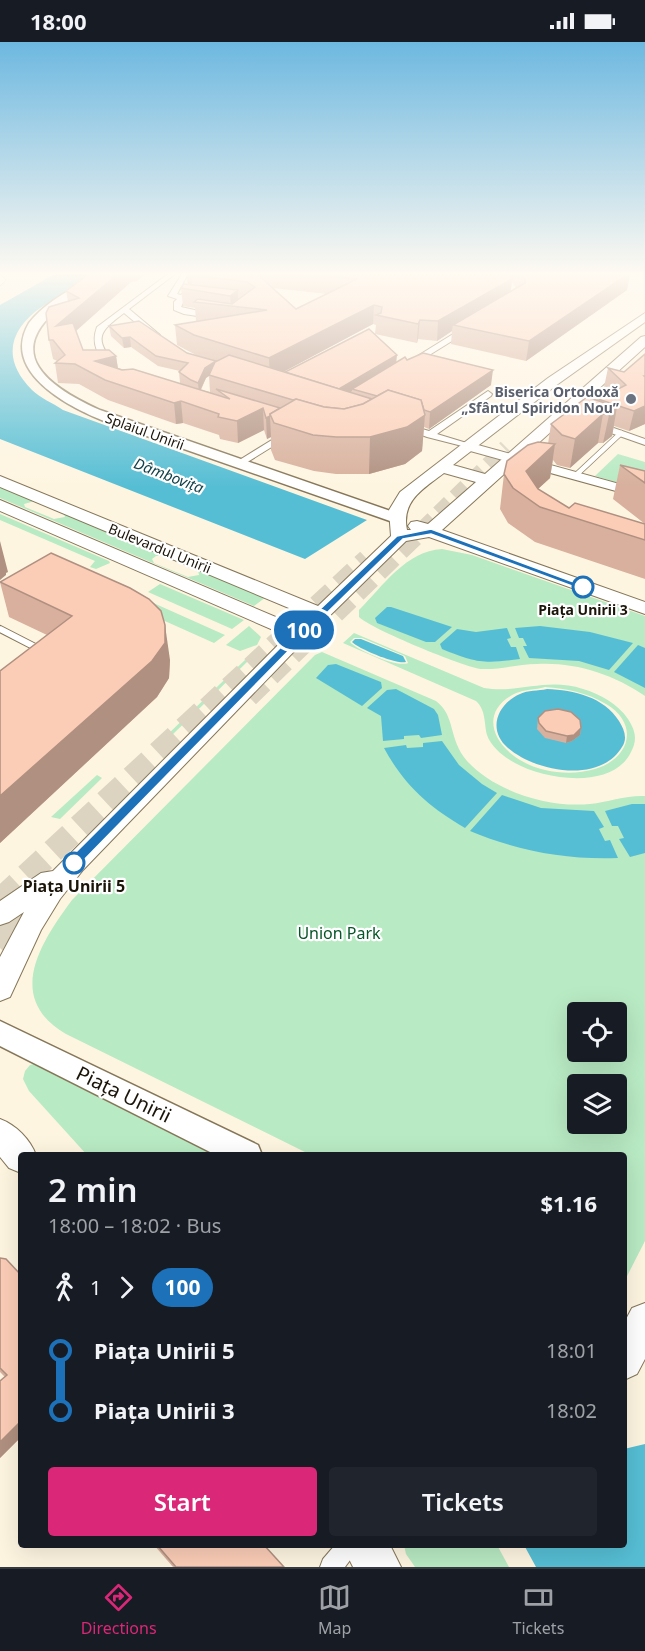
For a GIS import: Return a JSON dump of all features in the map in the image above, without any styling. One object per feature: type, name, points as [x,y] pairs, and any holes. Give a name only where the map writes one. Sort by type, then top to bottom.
[{"type":"main road","name":"Splaiul Unirii","points":[[26,345],[26,354],[35,374],[48,388],[78,406],[396,518]]},
{"type":"main road","points":[[400,537],[396,518],[400,504],[406,495],[467,446],[604,345]]},
{"type":"main road","points":[[0,989],[33,916],[53,887],[74,863],[320,614],[400,537],[431,531],[487,480],[503,450],[616,345]]},
{"type":"main road","points":[[503,450],[589,377],[635,345]]},
{"type":"main road","points":[[503,450],[573,416],[638,345]]},
{"type":"main road","points":[[441,467],[487,480]]},
{"type":"main road","name":"Bulevardul Unirii","points":[[0,481],[320,614]]},
{"type":"main road","name":"Bulevardul Unirii","points":[[0,505],[300,634]]},
{"type":"main road","points":[[396,518],[490,554],[645,608]]},
{"type":"main road","points":[[0,915],[74,863]]},
{"type":"main road","name":"Piața Unirii","points":[[0,1033],[241,1152]]},
{"type":"main road","points":[[0,1134],[18,1154]]},
{"type":"main road","points":[[365,1548],[380,1567]]},
{"type":"street","points":[[99,345],[102,354],[118,369]]},
{"type":"street","points":[[400,369],[441,345]]},
{"type":"street","points":[[430,435],[488,394]]},
{"type":"street","points":[[573,416],[645,442]]},
{"type":"street","points":[[396,424],[467,446],[503,450],[576,476],[638,493],[645,480]]},
{"type":"street","points":[[238,464],[295,429],[285,425]]},
{"type":"street","points":[[331,1567],[347,1548]]},
{"type":"lane","points":[[576,476],[621,433]]},
{"type":"lane","points":[[0,629],[38,648],[40,651],[38,656]]},
{"type":"green space","points":[[618,454],[645,462],[645,472],[629,486],[595,476]]},
{"type":"green space","points":[[0,486],[266,597],[254,606],[0,498]],"holes":[[[35,501],[64,514],[65,517],[54,519],[25,507],[24,504]],[[156,556],[163,556],[198,570],[199,575],[188,577],[154,563],[152,559]]]},
{"type":"green space","points":[[0,514],[110,563],[96,569],[90,567],[95,561],[0,520]]},
{"type":"green space","points":[[442,549],[472,555],[645,616],[645,696],[620,681],[579,667],[530,664],[488,669],[471,667],[398,638],[359,617],[359,610],[396,571],[417,556]]},
{"type":"green space","points":[[160,584],[244,620],[232,629],[148,592]]},
{"type":"green space","points":[[140,597],[225,635],[214,643],[129,605]]},
{"type":"green space","points":[[249,626],[261,637],[257,645],[240,651],[226,645]]},
{"type":"green space","points":[[354,633],[484,688],[509,689],[557,685],[589,691],[608,700],[624,714],[634,731],[633,747],[622,764],[610,772],[594,777],[560,777],[528,769],[507,758],[492,744],[487,735],[483,713],[476,701],[343,643]],"holes":[[[354,638],[362,638],[405,656],[408,663],[387,661],[369,653],[350,642]],[[545,687],[584,694],[599,700],[617,712],[624,721],[627,731],[623,749],[616,757],[595,769],[567,773],[537,768],[510,753],[502,745],[494,727],[497,710],[503,701],[514,694]]]},
{"type":"green space","name":"Union Park","points":[[322,652],[436,701],[447,714],[457,744],[467,761],[479,772],[508,789],[540,800],[574,805],[645,796],[645,1241],[627,1276],[627,1152],[305,1152],[66,1034],[47,1020],[36,1004],[32,987],[34,969],[40,951],[72,900],[315,655]]},
{"type":"green space","points":[[245,660],[248,661],[169,738],[165,737]]},
{"type":"green space","points":[[97,775],[102,778],[60,819],[51,817]]},
{"type":"green space","points":[[38,1063],[221,1152],[84,1152],[29,1091],[23,1079],[30,1065]]},
{"type":"green space","points":[[405,1548],[499,1548],[509,1567],[415,1567]]},
{"type":"water","name":"Dâmbovița","points":[[0,345],[13,345],[16,367],[22,378],[35,393],[63,410],[367,520],[305,559],[0,439]]},
{"type":"water","points":[[387,607],[452,627],[435,642],[426,642],[377,623],[375,618]]},
{"type":"water","points":[[540,626],[590,632],[633,643],[609,670],[579,661],[529,658],[523,646],[527,646],[523,638],[519,638],[515,628]]},
{"type":"water","points":[[507,628],[511,638],[507,639],[511,647],[516,647],[520,659],[497,662],[472,660],[442,649],[440,644],[457,629],[476,632]]},
{"type":"water","points":[[355,639],[361,639],[403,656],[406,662],[387,659],[370,652],[352,642]]},
{"type":"water","points":[[638,645],[645,648],[645,688],[614,672]]},
{"type":"water","points":[[336,664],[381,682],[382,688],[362,706],[316,678],[328,665]]},
{"type":"water","points":[[396,689],[434,709],[438,715],[442,735],[421,738],[419,735],[404,736],[404,739],[383,741],[381,716],[367,708],[387,690]]},
{"type":"water","points":[[547,689],[588,696],[613,713],[625,737],[624,744],[612,759],[584,770],[567,770],[535,763],[508,748],[498,733],[497,726],[505,704],[520,694]]},
{"type":"water","points":[[442,741],[459,765],[497,793],[465,828],[418,794],[400,773],[384,748],[406,745],[407,748],[423,747],[423,743]]},
{"type":"water","points":[[502,795],[541,808],[594,811],[604,827],[599,829],[605,841],[610,840],[618,858],[542,853],[506,844],[470,831]]},
{"type":"water","points":[[632,804],[645,804],[645,853],[630,857],[619,839],[624,838],[618,826],[612,826],[605,811]]},
{"type":"water","points":[[645,1444],[645,1567],[536,1567],[526,1548],[627,1548],[627,1448]]},
{"type":"building","points":[[57,345],[81,345],[83,350],[109,350],[116,356],[95,361],[122,370],[133,369],[230,399],[216,389],[280,408],[266,418],[263,408],[237,421],[218,417],[219,414],[181,401],[174,403],[105,380],[75,364],[55,363],[65,355]]},
{"type":"building","points":[[141,345],[175,345],[187,353],[216,361],[205,368],[198,383],[179,372],[188,363],[156,356]]},
{"type":"building","points":[[227,345],[294,345],[269,358]]},
{"type":"building","points":[[337,345],[386,345],[397,355],[339,389],[285,372]]},
{"type":"building","points":[[423,353],[493,370],[430,412],[424,410],[421,400],[388,390],[377,396],[352,389],[405,357],[407,360]]},
{"type":"building","points":[[645,354],[645,406],[634,411],[598,399],[626,385],[608,368],[624,372]]},
{"type":"building","points":[[229,355],[372,399],[344,409],[324,407],[209,375],[215,362]]},
{"type":"building","points":[[388,390],[421,400],[425,415],[407,427],[370,437],[336,437],[313,435],[274,423],[270,414],[296,399],[324,407],[344,409],[363,404]]},
{"type":"building","points":[[587,397],[617,407],[609,415],[603,414],[575,439],[562,435],[551,424]]},
{"type":"building","points":[[538,442],[555,444],[526,471],[538,489],[569,508],[575,503],[645,524],[645,540],[540,507],[513,488],[504,474],[507,461],[528,445]]},
{"type":"building","points":[[620,465],[645,471],[645,483]]},
{"type":"building","points":[[51,553],[130,588],[149,599],[161,611],[165,625],[165,643],[152,661],[0,796],[0,671],[72,616],[0,582]]},
{"type":"building","points":[[558,709],[571,712],[580,720],[581,728],[574,735],[567,736],[546,731],[539,723],[538,718],[545,711]]},
{"type":"building","points":[[0,1258],[6,1259],[18,1272],[18,1424],[0,1442],[0,1381],[7,1375],[0,1368]]},
{"type":"building","points":[[160,1548],[267,1548],[284,1567],[176,1567]]},
{"type":"tunnel","points":[[422,529],[506,447]]},
{"type":"tunnel","points":[[249,697],[423,528]]},
{"type":"tunnel","points":[[207,707],[367,559]]},
{"type":"tunnel","points":[[0,900],[209,706]]},
{"type":"tunnel","points":[[16,931],[34,913]]},
{"type":"tunnel","points":[[0,948],[18,930]]},
{"type":"bus line","name":"100","points":[[74,863],[300,634],[400,537],[431,531],[583,587]]},
{"type":"place","name":"Biserica Ortodoxă „Sfântul Spiridon Nou”","points":[[631,399]]},
{"type":"place","name":"Piața Unirii 3","points":[[583,587]]},
{"type":"place","name":"Piața Unirii 5","points":[[74,863]]}]
